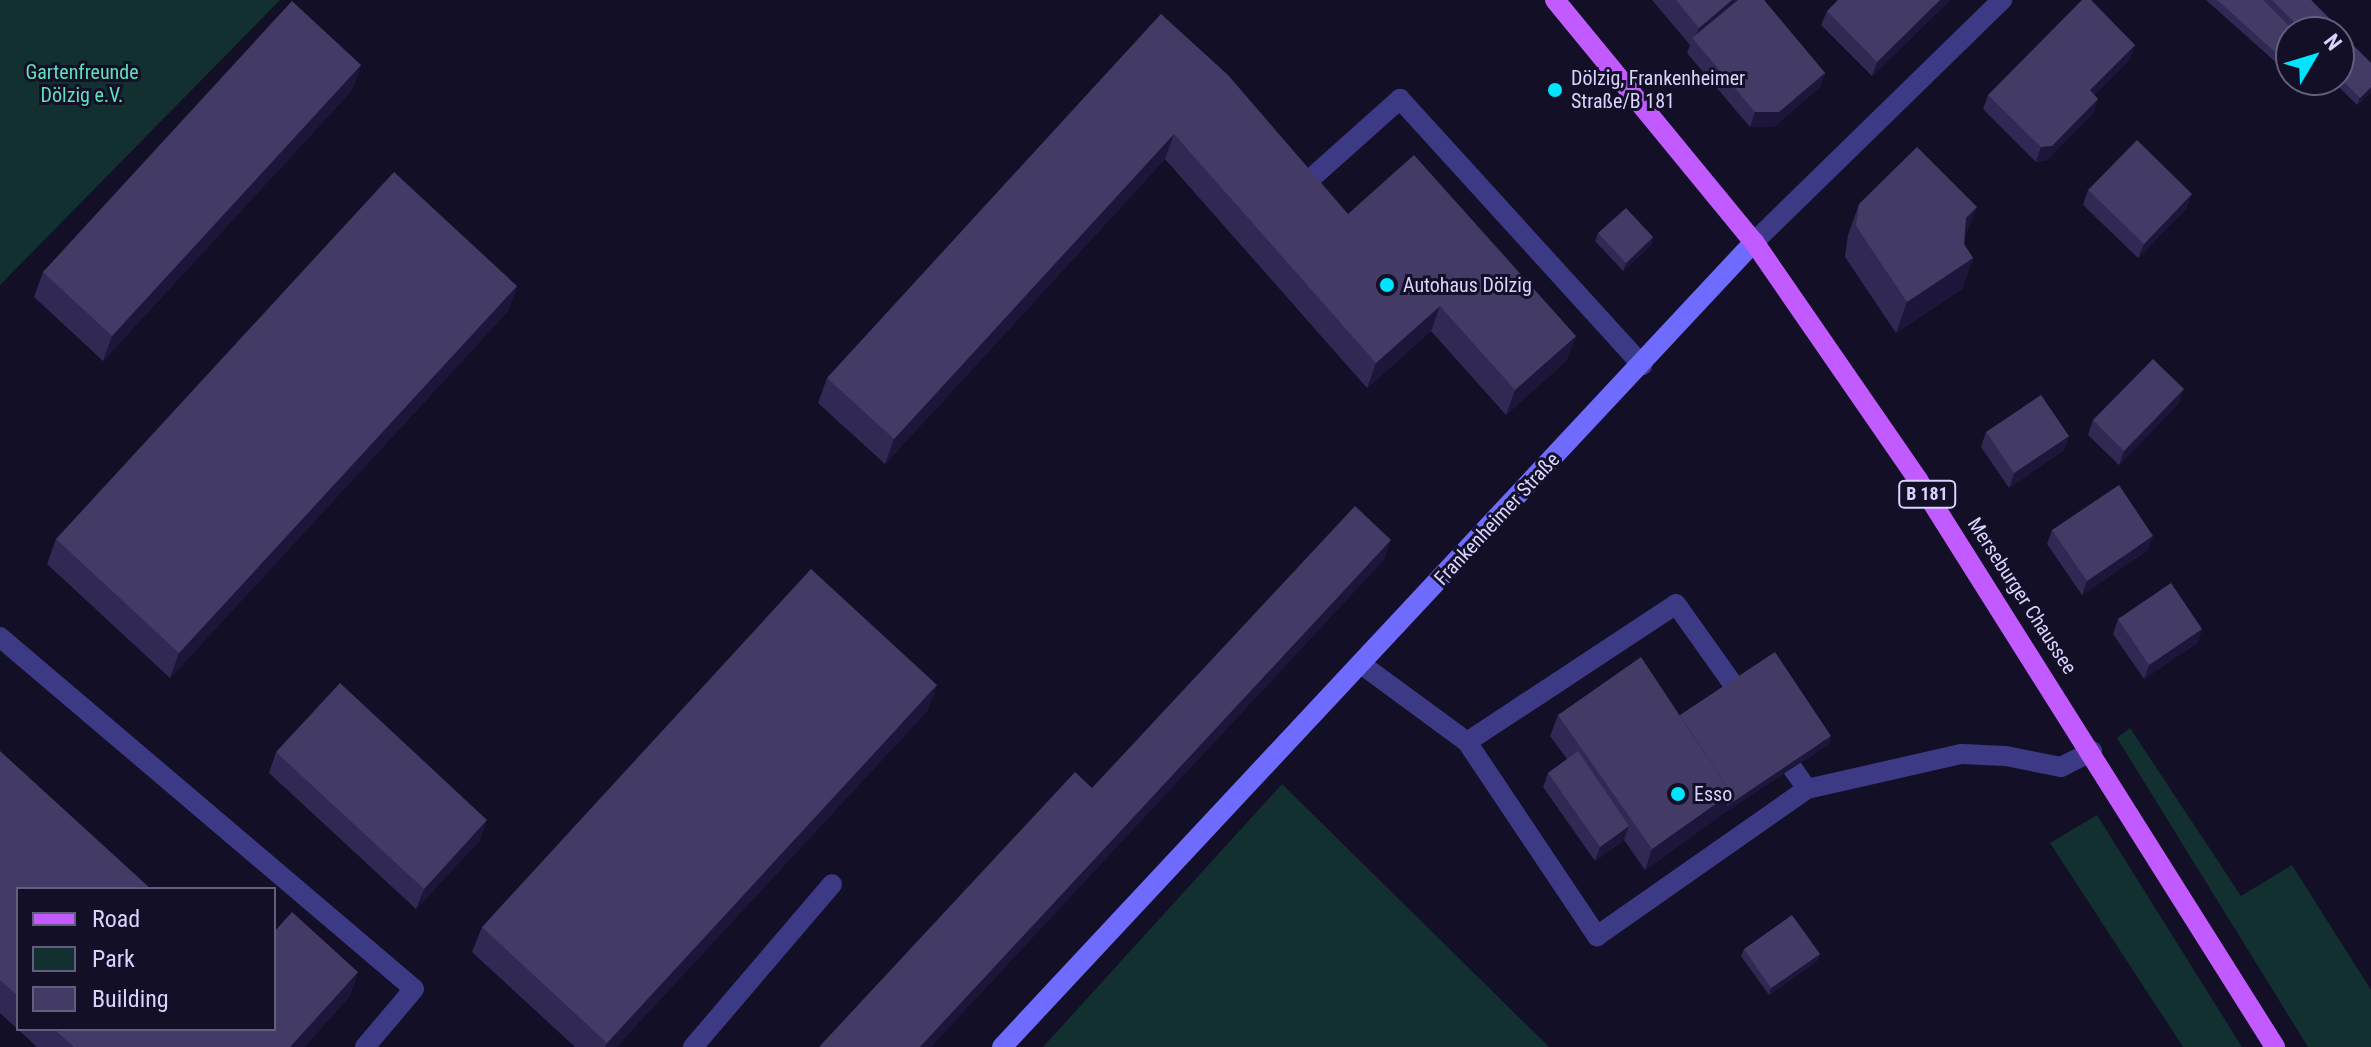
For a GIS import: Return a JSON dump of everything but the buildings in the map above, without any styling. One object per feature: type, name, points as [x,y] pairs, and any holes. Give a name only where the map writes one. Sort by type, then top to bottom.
[{"type":"main road","name":"Merseburger Chaussee","points":[[1555,0],[1754,242],[1918,480],[2092,751],[2275,1047]]},
{"type":"street","name":"Frankenheimer Straße","points":[[1002,1047],[1754,242],[2002,0]]},
{"type":"street","points":[[1316,174],[1400,99],[1642,365]]},
{"type":"street","points":[[1467,742],[1676,604],[1807,789]]},
{"type":"street","points":[[0,637],[414,989],[365,1047]]},
{"type":"street","points":[[1361,664],[1467,742],[1597,936],[1807,789],[1961,754],[2006,756],[2061,767],[2092,751]]},
{"type":"street","points":[[693,1047],[832,884]]},
{"type":"green space","name":"Gartenfreunde Dölzig e.V.","points":[[0,0],[280,0],[0,285]]},
{"type":"green space","points":[[2130,728],[2241,896],[2292,865],[2371,990],[2371,1047],[2308,1047],[2117,738]]},
{"type":"green space","points":[[1282,784],[1549,1047],[1043,1047]]},
{"type":"green space","points":[[2097,815],[2242,1047],[2183,1047],[2050,843]]},
{"type":"place","name":"Dölzig, Frankenheimer Straße/B 181","points":[[1555,90]]},
{"type":"place","name":"Autohaus Dölzig","points":[[1387,285]]},
{"type":"place","name":"Esso","points":[[1678,794]]}]
